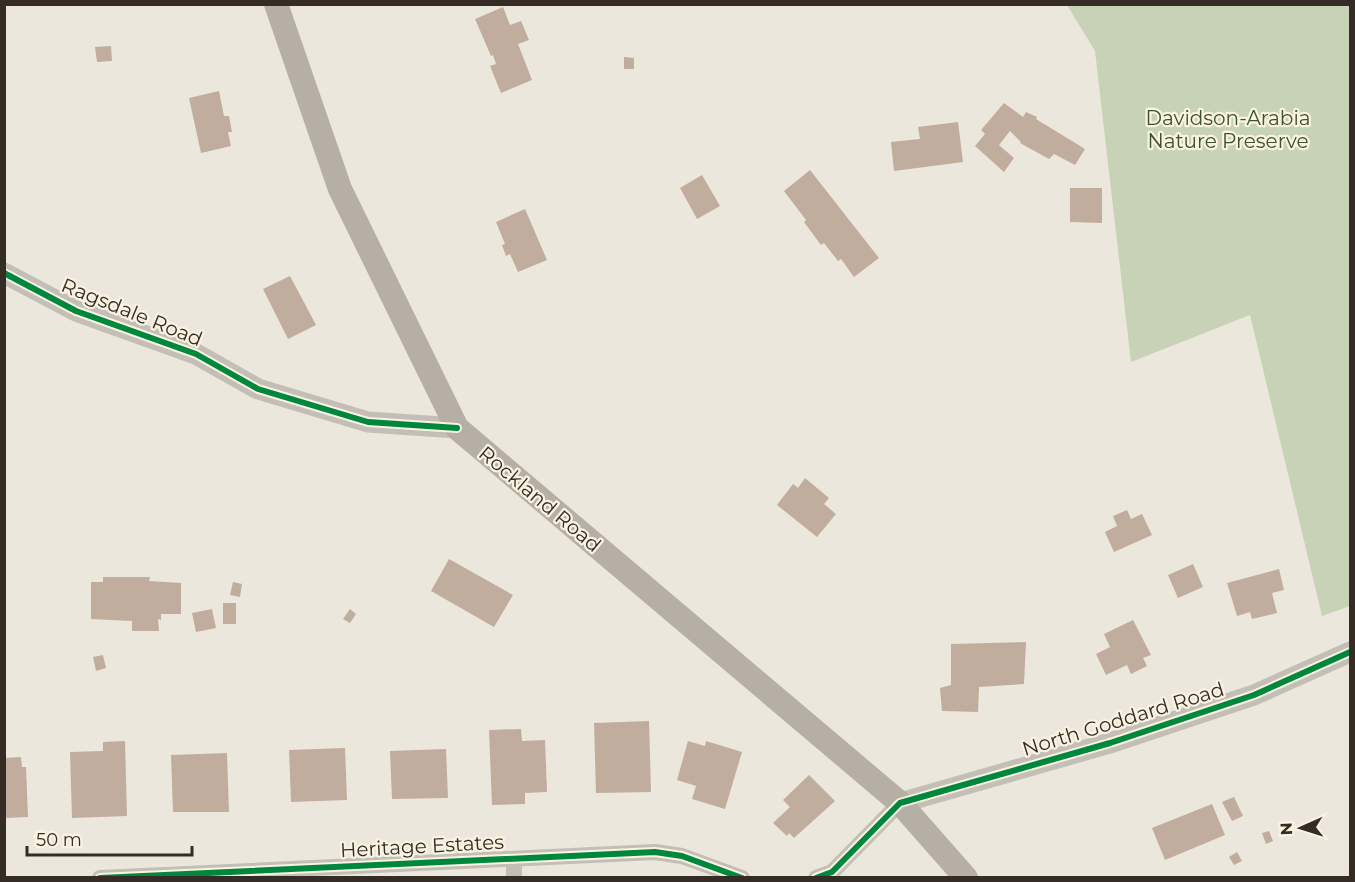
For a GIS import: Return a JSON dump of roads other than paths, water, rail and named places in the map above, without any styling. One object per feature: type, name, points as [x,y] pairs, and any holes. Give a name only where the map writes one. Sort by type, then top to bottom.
[{"type":"main road","name":"Rockland Road","points":[[276,4],[340,189],[457,428],[900,803],[966,878]]},
{"type":"street","name":"Ragsdale Road","points":[[4,273],[76,310],[196,354],[258,389],[368,422],[457,428]]},
{"type":"street","name":"North Goddard Road","points":[[900,803],[1110,743],[1243,699],[1350,652]]},
{"type":"street","points":[[816,878],[832,872],[900,803]]},
{"type":"street","name":"Heritage Estates","points":[[100,878],[656,852],[682,856],[742,878]]},
{"type":"street","points":[[514,858],[514,878]]},
{"type":"park label","name":"Davidson-Arabia Nature Preserve","points":[[1228,130]]}]
